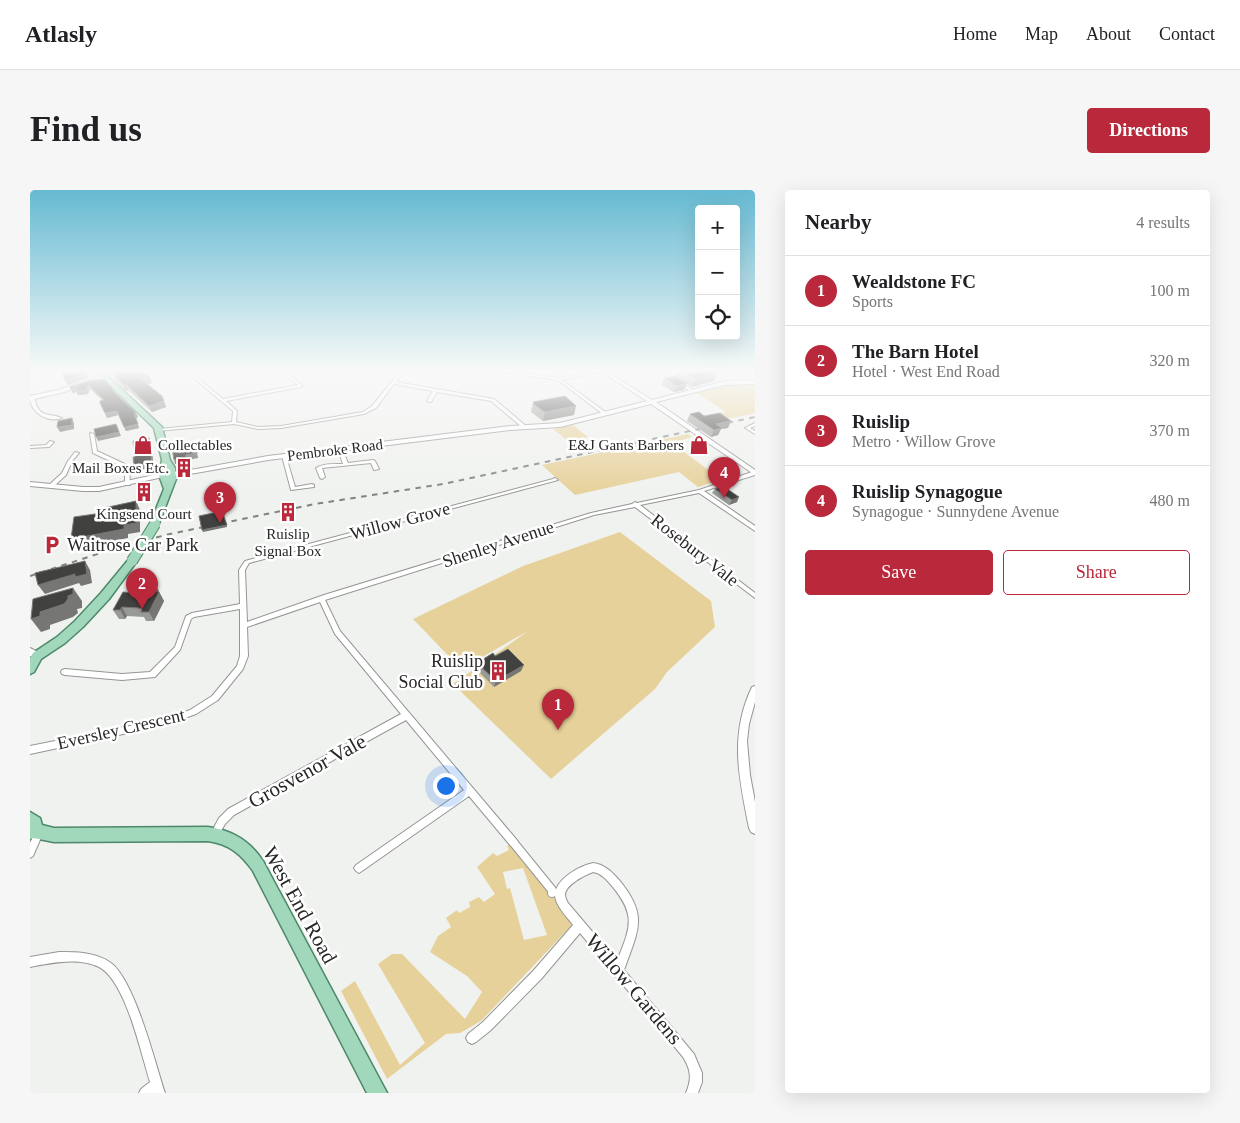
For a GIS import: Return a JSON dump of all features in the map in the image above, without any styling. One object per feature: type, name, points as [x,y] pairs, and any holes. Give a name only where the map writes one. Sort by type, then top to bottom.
[{"type":"main road","points":[[30,669],[33,654],[61,640],[79,624],[110,590],[132,561],[155,524],[164,503],[168,478],[159,430],[152,419],[143,411]]},
{"type":"main road","name":"West End Road","points":[[33,829],[54,835],[214,835],[227,838],[238,844],[248,852],[258,866],[377,1093]]},
{"type":"street","points":[[35,411],[44,416],[60,418]]},
{"type":"street","points":[[234,423],[235,411]]},
{"type":"street","points":[[159,430],[234,423],[254,428],[281,427],[368,411]]},
{"type":"street","points":[[506,411],[524,426]]},
{"type":"street","points":[[602,411],[606,414]]},
{"type":"street","name":"Pembroke Road","points":[[30,484],[92,489],[168,478],[196,471],[284,456],[524,426],[560,425],[617,411]]},
{"type":"street","points":[[665,411],[755,473]]},
{"type":"street","points":[[754,435],[747,428],[755,424]]},
{"type":"street","points":[[92,434],[96,452],[127,467],[128,484]]},
{"type":"street","points":[[30,447],[48,446],[52,442]]},
{"type":"street","points":[[340,449],[346,465]]},
{"type":"street","points":[[51,486],[64,474],[69,463],[77,454]]},
{"type":"street","points":[[284,456],[293,489],[312,486]]},
{"type":"street","points":[[322,477],[319,468],[321,467],[372,461],[376,469]]},
{"type":"street","name":"Shenley Avenue","points":[[244,625],[593,514],[700,491],[755,473]]},
{"type":"street","name":"Willow Grove","points":[[245,564],[555,480]]},
{"type":"street","points":[[700,491],[755,529]]},
{"type":"street","name":"Rosebury Vale","points":[[635,504],[755,596]]},
{"type":"street","name":"Eversley Crescent","points":[[30,750],[166,722],[180,718],[215,698],[242,662],[245,651],[242,570],[245,564]]},
{"type":"street","points":[[322,599],[337,632],[552,890],[556,891],[575,876],[590,868],[598,868],[607,874],[622,892],[633,911],[634,919],[619,970]]},
{"type":"street","points":[[65,672],[132,677],[152,675],[178,648],[188,618],[192,615],[243,606]]},
{"type":"street","points":[[755,690],[752,704],[741,732],[743,772],[755,828]]},
{"type":"street","name":"Grosvenor Vale","points":[[214,835],[222,821],[231,812],[407,715]]},
{"type":"street","points":[[359,868],[470,791]]},
{"type":"street","points":[[30,853],[33,829]]},
{"type":"street","name":"Willow Gardens","points":[[556,891],[564,906],[619,970],[694,1063],[697,1084],[692,1093]]},
{"type":"street","points":[[472,1038],[487,1026],[538,974],[580,925]]},
{"type":"street","points":[[30,962],[51,958],[84,957],[108,967],[124,988],[157,1089],[145,1093]]},
{"type":"shaded area","points":[[725,411],[755,411],[755,413],[718,421],[694,418],[726,412]]},
{"type":"shaded area","points":[[573,425],[588,437],[568,441],[553,429]]},
{"type":"shaded area","points":[[688,434],[692,437],[672,443],[722,480],[698,487],[679,472],[575,495],[542,465]]},
{"type":"shaded area","points":[[620,532],[711,601],[715,627],[667,672],[655,689],[551,779],[453,684],[528,631],[461,669],[413,619],[523,566]]},
{"type":"shaded area","points":[[513,842],[573,924],[481,1021],[460,1033],[446,1034],[387,1079],[341,991],[355,981],[400,1065],[425,1043],[378,964],[392,954],[402,954],[465,1019],[482,992],[467,976],[430,952],[438,936],[451,927],[446,918],[457,910],[459,913],[470,907],[469,902],[479,897],[484,902],[495,894],[477,867],[493,853],[497,856],[509,850],[507,846]],"holes":[[[523,868],[547,935],[524,940],[510,888],[507,889],[503,872]]]},
{"type":"building","points":[[117,411],[134,411],[138,424],[124,427]]},
{"type":"building","points":[[699,412],[704,416],[720,413],[731,421],[716,424],[722,428],[714,430],[690,414]]},
{"type":"building","points":[[72,418],[72,425],[57,427],[58,421]]},
{"type":"building","points":[[116,424],[119,432],[96,437],[94,429]]},
{"type":"building","points":[[149,438],[152,463],[134,466],[133,441]]},
{"type":"building","points":[[196,447],[197,453],[186,455],[186,464],[178,465],[178,459],[174,460],[172,448]]},
{"type":"building","points":[[148,482],[148,494],[138,494],[138,484]]},
{"type":"building","points":[[723,486],[739,497],[732,500],[715,489]]},
{"type":"building","points":[[136,501],[136,523],[124,525],[124,529],[71,539],[74,517],[95,514],[104,511],[104,508]]},
{"type":"building","points":[[222,511],[227,525],[202,530],[199,516]]},
{"type":"building","points":[[85,561],[87,574],[75,577],[75,574],[38,585],[35,573]]},
{"type":"building","points":[[143,585],[156,586],[154,591],[159,592],[149,612],[141,612],[142,609],[139,608],[122,607],[120,610],[113,610],[123,592],[139,593]]},
{"type":"building","points":[[73,588],[73,594],[68,596],[64,604],[40,612],[40,616],[31,619],[33,599]]},
{"type":"building","name":"Ruislip Social Club","points":[[508,649],[524,665],[496,681],[477,663],[493,653],[495,656]]},
{"type":"railway","points":[[30,576],[122,546],[170,534],[315,504],[443,484],[755,417]]},
{"type":"place","name":"Collectables","points":[[143,445]]},
{"type":"place","name":"E&J Gants Barbers","points":[[699,445]]},
{"type":"place","name":"Mail Boxes Etc.","points":[[184,468]]},
{"type":"place","name":"Kingsend Court","points":[[144,492]]},
{"type":"place","name":"Ruislip Synagogue","points":[[724,498]]},
{"type":"place","name":"Ruislip Signal Box","points":[[288,512]]},
{"type":"place","name":"Ruislip","points":[[220,523]]},
{"type":"place","name":"Waitrose Car Park","points":[[52,545]]},
{"type":"place","name":"The Barn Hotel","points":[[142,609]]},
{"type":"place","name":"Ruislip Social Club","points":[[498,671]]},
{"type":"place","name":"Wealdstone FC","points":[[558,730]]}]
